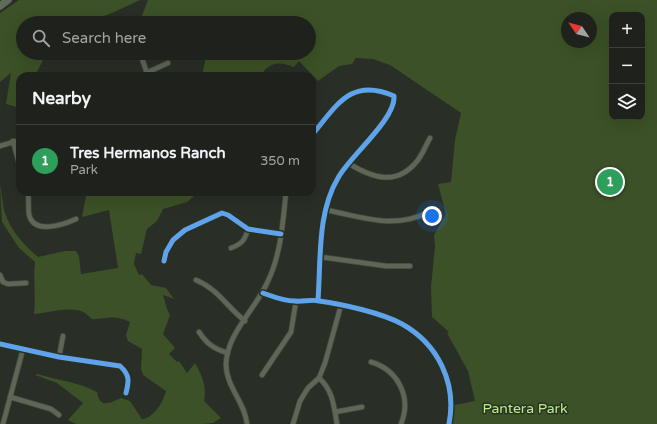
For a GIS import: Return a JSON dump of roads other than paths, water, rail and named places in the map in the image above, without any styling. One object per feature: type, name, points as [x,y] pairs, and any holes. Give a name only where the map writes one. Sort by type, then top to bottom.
[{"type":"highway","points":[[0,6],[8,0]]},
{"type":"street","points":[[142,60],[146,72]]},
{"type":"street","points":[[152,72],[168,63]]},
{"type":"street","points":[[316,129],[339,102],[351,92],[365,88],[383,91],[394,96],[394,102],[376,132],[348,163],[331,189],[322,231],[318,300]]},
{"type":"street","points":[[348,163],[372,176],[389,177],[397,175],[412,166],[419,159],[430,138]]},
{"type":"street","points":[[13,141],[16,152]]},
{"type":"street","points":[[0,146],[16,141]]},
{"type":"street","points":[[28,196],[29,214],[32,221],[38,226],[47,227],[76,220]]},
{"type":"street","points":[[247,424],[245,414],[227,375],[228,353],[234,336],[263,293],[275,266],[286,196]]},
{"type":"street","points":[[326,210],[384,222],[396,222],[416,218],[429,212]]},
{"type":"street","points":[[164,261],[166,252],[173,240],[185,230],[222,213],[228,215],[248,229],[281,234]]},
{"type":"street","points":[[231,248],[238,246],[245,240],[248,229]]},
{"type":"street","points":[[321,257],[378,266],[410,266]]},
{"type":"street","points":[[0,275],[3,282],[8,284],[26,283]]},
{"type":"street","points":[[196,280],[216,291],[244,321]]},
{"type":"street","points":[[263,293],[278,299],[296,302],[318,300],[341,305],[375,314],[400,323],[421,338],[430,347],[444,371],[448,382],[451,405],[450,424]]},
{"type":"street","points":[[262,375],[291,332],[296,302]]},
{"type":"street","points":[[293,424],[300,401],[308,388],[318,378],[325,363],[341,305]]},
{"type":"street","points":[[199,332],[216,350],[228,353]]},
{"type":"street","points":[[59,357],[63,336]]},
{"type":"street","points":[[0,344],[59,357],[120,366],[129,376],[126,393]]},
{"type":"street","points":[[3,424],[23,349]]},
{"type":"street","points":[[371,362],[388,370],[396,378],[401,387],[405,409],[401,424]]},
{"type":"street","points":[[318,378],[331,392],[337,424]]},
{"type":"street","points":[[10,397],[51,409],[59,415]]},
{"type":"street","points":[[335,412],[362,407]]},
{"type":"place","name":"Tres Hermanos Ranch","points":[[610,182]]},
{"type":"park label","name":"Pantera Park","points":[[525,408]]}]
